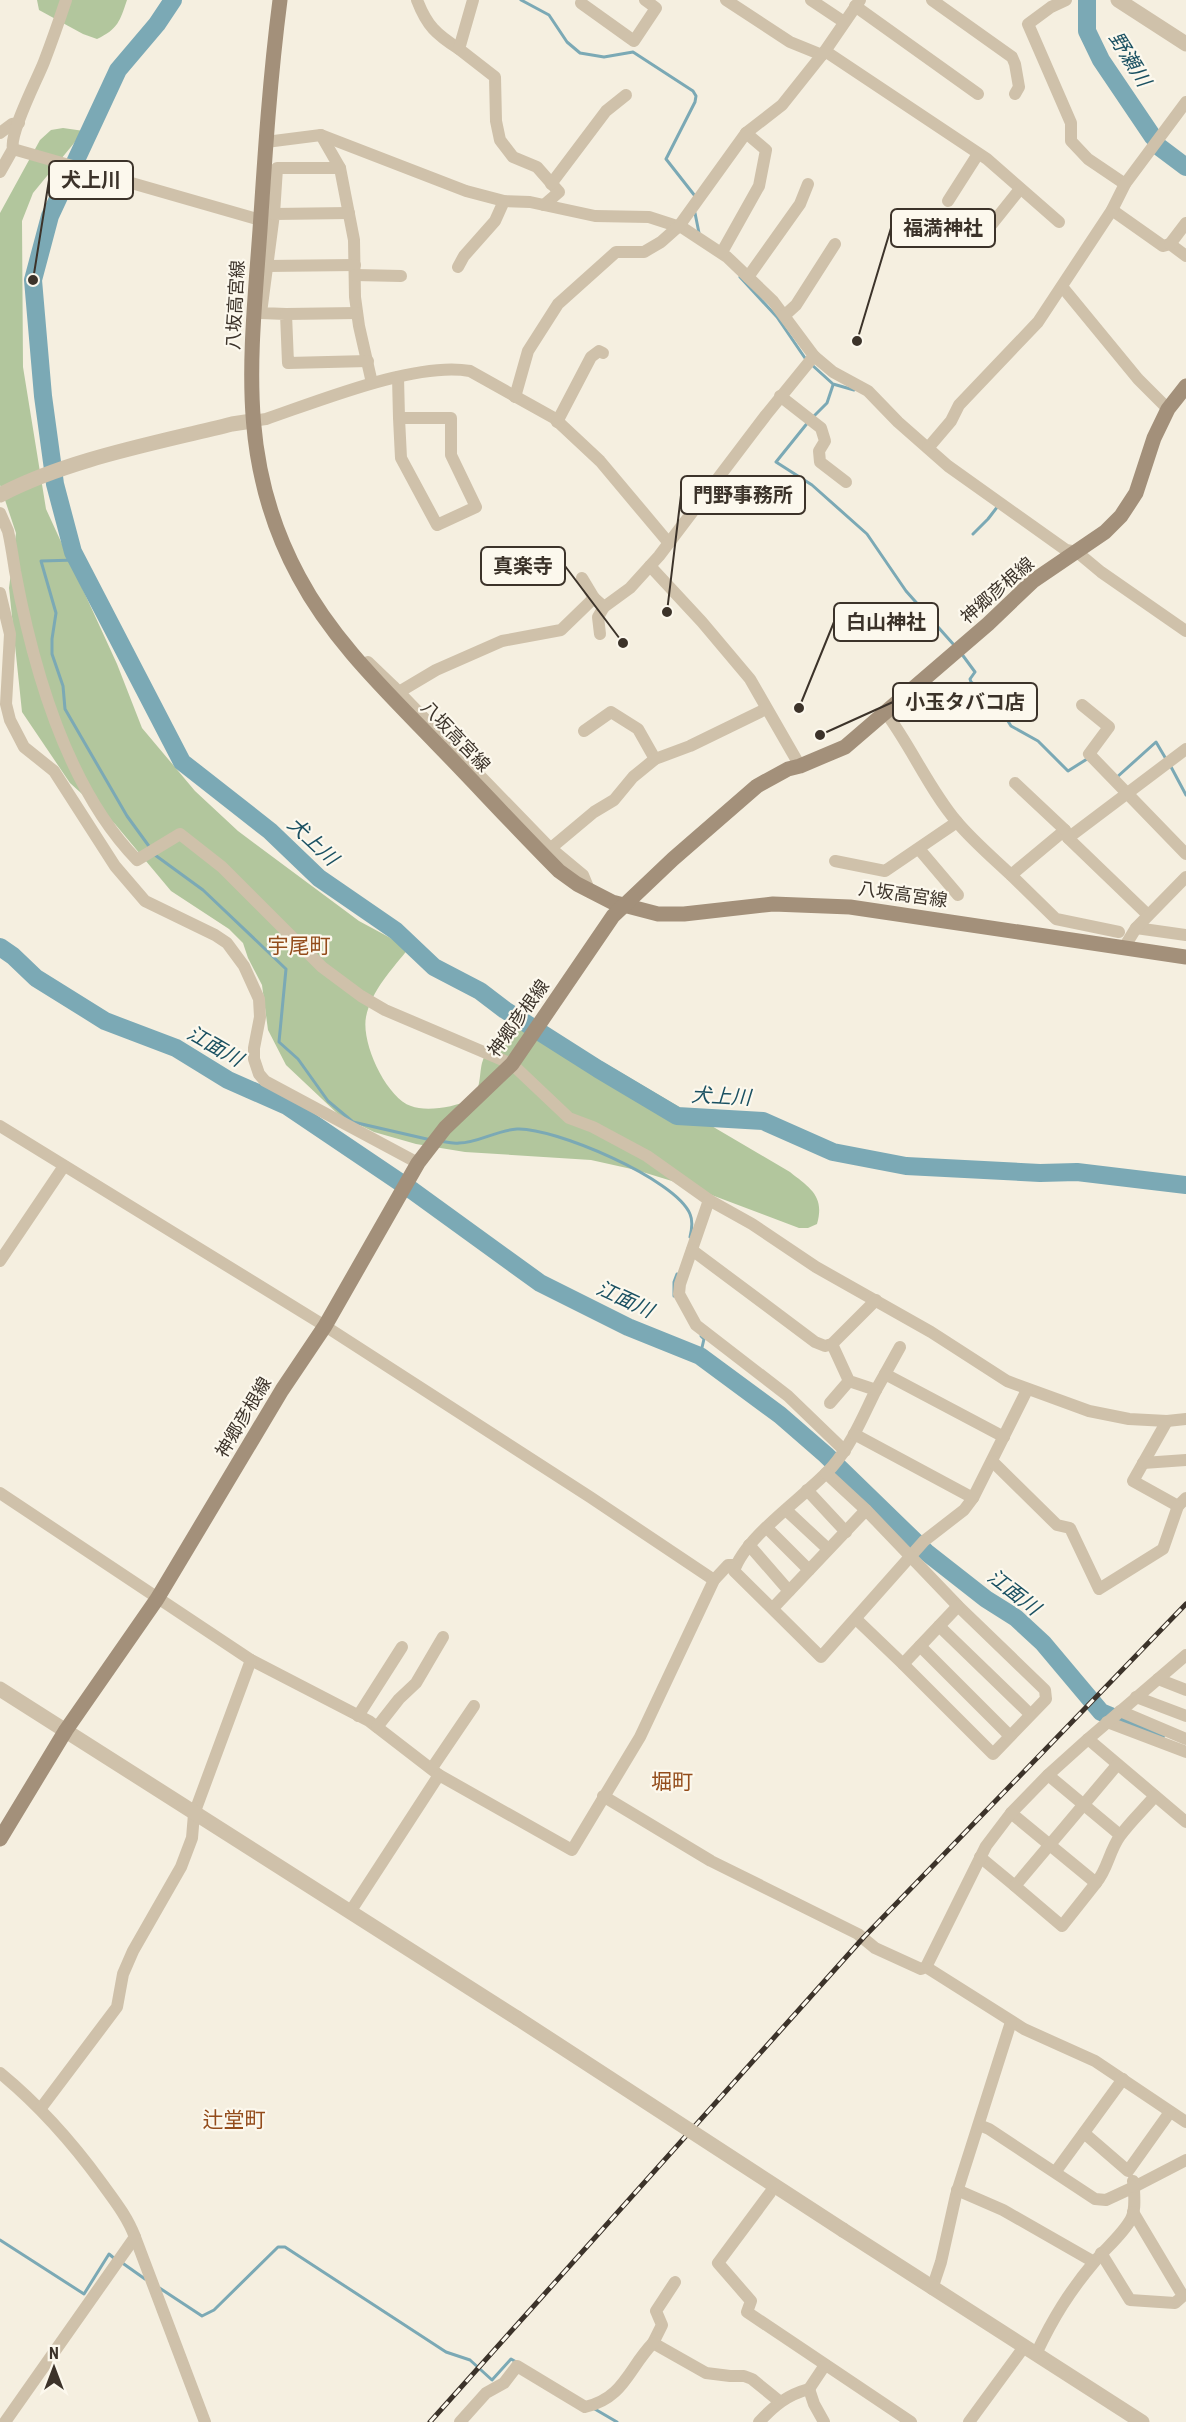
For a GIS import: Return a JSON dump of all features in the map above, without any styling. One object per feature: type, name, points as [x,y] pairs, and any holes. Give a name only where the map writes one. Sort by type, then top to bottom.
[{"type":"main road","name":"八坂高宮線","points":[[280,0],[260,216],[248,422],[264,491],[284,546],[319,610],[358,663],[559,871],[590,892],[624,905],[666,915],[773,904],[850,907],[1122,939],[1186,957]]},
{"type":"main road","name":"神郷彦根線","points":[[0,1839],[66,1730],[157,1599],[282,1390],[325,1326],[418,1163],[445,1128],[515,1060],[613,916],[757,786],[781,772],[845,747],[988,624],[1032,581],[1105,532],[1136,493],[1154,438],[1168,409],[1184,395]]},
{"type":"street","points":[[66,0],[44,63],[19,123],[12,144],[15,150],[260,216],[349,213]]},
{"type":"street","points":[[417,0],[427,24],[437,35],[495,77],[496,121],[500,140],[513,157],[537,167],[559,192],[544,205]]},
{"type":"street","points":[[459,49],[473,0]]},
{"type":"street","points":[[581,3],[634,41],[656,8],[645,0]]},
{"type":"street","points":[[726,0],[790,42],[823,53],[978,154],[1059,222]]},
{"type":"street","points":[[811,0],[844,22]]},
{"type":"street","points":[[932,0],[1012,57],[1016,64],[1019,87],[1015,94]]},
{"type":"street","points":[[1066,0],[1051,7],[1028,24],[1071,123],[1071,141],[1088,159],[1125,184]]},
{"type":"street","points":[[1118,0],[1186,44]]},
{"type":"street","points":[[514,397],[528,351],[566,295],[616,252],[644,252],[661,242],[679,226],[746,133],[782,105],[823,53],[857,3],[978,94]]},
{"type":"street","points":[[551,184],[606,111],[626,94]]},
{"type":"street","points":[[928,448],[951,421],[959,405],[1038,322],[1112,210],[1125,184],[1185,104]]},
{"type":"street","points":[[0,133],[12,124],[19,123]]},
{"type":"street","points":[[722,252],[759,186],[765,150],[746,133]]},
{"type":"street","points":[[266,142],[321,135],[466,191],[504,201],[544,205],[595,216],[649,217],[679,226],[722,252],[748,277],[785,315],[811,360],[868,391],[948,466],[1066,550],[1077,552],[1101,572],[1186,630]]},
{"type":"street","points":[[321,135],[340,168],[354,240],[357,313],[372,383]]},
{"type":"street","points":[[0,172],[15,150]]},
{"type":"street","points":[[948,201],[978,154]]},
{"type":"street","points":[[340,168],[277,168],[260,216],[267,266],[261,313],[357,313]]},
{"type":"street","points":[[748,277],[800,204],[808,184]]},
{"type":"street","points":[[988,229],[1020,189]]},
{"type":"street","points":[[458,267],[464,256],[495,221],[504,201]]},
{"type":"street","points":[[1112,210],[1163,246],[1170,244],[1186,223]]},
{"type":"street","points":[[785,315],[801,297],[835,244]]},
{"type":"street","points":[[1170,244],[1186,256]]},
{"type":"street","points":[[267,266],[355,270],[401,276]]},
{"type":"street","points":[[1061,288],[1138,379],[1168,409]]},
{"type":"street","points":[[286,314],[288,363],[368,361]]},
{"type":"street","points":[[557,422],[591,357],[599,351],[603,353]]},
{"type":"street","points":[[600,634],[598,617],[604,607],[630,588],[650,566],[780,396],[811,360]]},
{"type":"street","points":[[0,494],[47,474],[86,462],[266,419],[372,383],[455,368],[470,371],[557,422],[600,461],[668,542]]},
{"type":"street","points":[[398,377],[399,418],[401,458],[437,525],[476,507],[452,455],[452,418],[399,418]]},
{"type":"street","points":[[780,396],[824,434],[825,441],[819,451],[820,462],[846,482]]},
{"type":"street","points":[[0,513],[8,531],[37,665],[57,726],[103,820],[137,860],[180,834],[222,867],[322,966],[361,996],[386,1010],[515,1060],[569,1118],[593,1127],[647,1156],[709,1200],[752,1224],[816,1267],[931,1332],[1007,1381],[1089,1411],[1129,1419],[1167,1421],[1186,1419]]},
{"type":"street","points":[[650,566],[702,622],[750,679],[800,766]]},
{"type":"street","points":[[582,578],[594,598],[604,607]]},
{"type":"street","points":[[0,593],[10,634],[6,704],[10,720],[24,747],[54,771],[115,866],[145,901],[215,935],[227,944],[244,966],[259,999],[260,1017],[254,1059],[265,1081],[418,1163]]},
{"type":"street","points":[[399,692],[436,670],[502,641],[561,630],[594,598]]},
{"type":"street","points":[[358,663],[366,661],[399,692],[550,848],[583,875],[590,892]]},
{"type":"street","points":[[1082,705],[1109,727],[1089,754],[1186,854]]},
{"type":"street","points":[[550,848],[594,812],[614,800],[633,777],[655,759],[690,746],[766,709]]},
{"type":"street","points":[[584,731],[611,712],[638,729],[655,759]]},
{"type":"street","points":[[886,713],[906,741],[915,761],[957,822],[1056,919],[1122,939],[1186,877]]},
{"type":"street","points":[[1011,875],[1066,834],[1128,794],[1186,749]]},
{"type":"street","points":[[1015,783],[1148,915]]},
{"type":"street","points":[[835,861],[885,871],[957,822]]},
{"type":"street","points":[[919,849],[958,895]]},
{"type":"street","points":[[1136,927],[1186,935]]},
{"type":"street","points":[[0,1126],[325,1326],[590,1497],[714,1581]]},
{"type":"street","points":[[0,1261],[64,1166]]},
{"type":"street","points":[[709,1200],[680,1284],[679,1294],[696,1325],[788,1396],[866,1510],[917,1549],[958,1606],[1046,1690],[1046,1699],[993,1754],[856,1618]]},
{"type":"street","points":[[692,1250],[815,1342],[825,1346],[832,1344],[876,1300]]},
{"type":"street","points":[[832,1344],[849,1381],[876,1390]]},
{"type":"street","points":[[900,1347],[854,1434],[835,1462],[749,1545],[734,1571],[821,1657],[917,1549],[964,1509],[973,1498],[1027,1390]]},
{"type":"street","points":[[885,1374],[1004,1437]]},
{"type":"street","points":[[830,1403],[849,1381]]},
{"type":"street","points":[[992,1461],[1057,1525],[1070,1528],[1099,1589],[1163,1549],[1182,1502],[1133,1481],[1167,1421]]},
{"type":"street","points":[[854,1434],[973,1498]]},
{"type":"street","points":[[1143,1464],[1186,1460]]},
{"type":"street","points":[[807,1491],[846,1532]]},
{"type":"street","points":[[0,1493],[251,1660],[377,1727],[436,1771],[572,1850],[640,1737],[714,1581],[728,1565],[736,1565]]},
{"type":"street","points":[[786,1510],[828,1550]]},
{"type":"street","points":[[773,1608],[866,1510]]},
{"type":"street","points":[[767,1528],[809,1570]]},
{"type":"street","points":[[749,1545],[789,1591]]},
{"type":"street","points":[[903,1664],[958,1606]]},
{"type":"street","points":[[939,1626],[1030,1714]]},
{"type":"street","points":[[377,1727],[399,1699],[416,1683],[443,1637]]},
{"type":"street","points":[[920,1646],[1010,1736]]},
{"type":"street","points":[[358,1716],[402,1647]]},
{"type":"street","points":[[40,2108],[117,2007],[123,1974],[133,1951],[181,1867],[192,1838],[194,1814],[251,1660]]},
{"type":"street","points":[[603,1796],[711,1861],[858,1934],[875,1948],[921,1969],[926,1967],[986,1846],[1011,1813],[1048,1775],[1107,1722],[1184,1660]]},
{"type":"street","points":[[1158,1679],[1186,1690]]},
{"type":"street","points":[[0,1689],[517,2018],[932,2289],[1142,2422]]},
{"type":"street","points":[[1136,1697],[1186,1716]]},
{"type":"street","points":[[350,1912],[474,1706]]},
{"type":"street","points":[[1120,1711],[1186,1739]]},
{"type":"street","points":[[1107,1722],[1186,1752]]},
{"type":"street","points":[[1088,1739],[1186,1822]]},
{"type":"street","points":[[1015,1886],[1117,1765]]},
{"type":"street","points":[[1048,1775],[1120,1835]]},
{"type":"street","points":[[980,1857],[1062,1926],[1104,1874],[1109,1855],[1120,1835],[1155,1796]]},
{"type":"street","points":[[1011,1813],[1096,1883]]},
{"type":"street","points":[[926,1967],[1011,2022],[1095,2061],[1186,2122]]},
{"type":"street","points":[[932,2289],[941,2262],[957,2190],[1011,2022]]},
{"type":"street","points":[[0,2073],[40,2108],[71,2141],[129,2220],[205,2422]]},
{"type":"street","points":[[1056,2171],[1123,2079]]},
{"type":"street","points":[[1128,2171],[1170,2112]]},
{"type":"street","points":[[979,2125],[1056,2171],[1095,2199],[1106,2200],[1186,2160]]},
{"type":"street","points":[[969,2422],[1030,2351],[1098,2258],[1131,2219],[1134,2187],[1128,2171],[1084,2133]]},
{"type":"street","points":[[957,2190],[1003,2210],[1098,2258],[1130,2300],[1175,2304],[1183,2296],[1133,2212]]},
{"type":"street","points":[[770,2193],[718,2263],[751,2301],[747,2312],[911,2422]]},
{"type":"street","points":[[5,2422],[135,2237]]},
{"type":"street","points":[[460,2422],[486,2393],[504,2383],[517,2366],[585,2407],[602,2403],[617,2392],[640,2357],[653,2343],[662,2325],[656,2311],[675,2282]]},
{"type":"street","points":[[653,2343],[706,2373],[744,2376],[752,2379],[779,2401]]},
{"type":"street","points":[[759,2422],[779,2401],[796,2392],[809,2389],[825,2365]]},
{"type":"street","points":[[809,2389],[824,2422]]},
{"type":"green space","points":[[37,0],[127,0],[114,28],[97,39],[39,10]]},
{"type":"green space","points":[[63,128],[84,131],[33,193],[22,221],[23,367],[46,509],[117,664],[142,728],[195,791],[238,831],[359,921],[409,948],[378,989],[366,1017],[367,1041],[384,1081],[402,1101],[417,1108],[440,1108],[469,1100],[478,1089],[482,1063],[489,1049],[505,1030],[523,1015],[790,1172],[809,1188],[817,1199],[819,1214],[817,1224],[808,1228],[799,1228],[685,1185],[636,1170],[591,1160],[465,1152],[416,1144],[374,1132],[339,1115],[286,1065],[268,1030],[262,985],[243,943],[229,929],[171,891],[115,824],[70,783],[22,712],[9,588],[16,533],[0,485],[0,213],[40,140],[51,130]]},
{"type":"waterway","name":"犬上川","points":[[173,0],[157,24],[118,70],[50,216],[33,280],[43,396],[55,484],[73,552],[182,762],[270,831],[319,878],[396,931],[434,967],[480,991],[505,1010],[677,1116],[763,1121],[833,1152],[906,1166],[1040,1173],[1077,1172],[1186,1185]]},
{"type":"waterway","points":[[521,0],[549,15],[567,42],[580,53],[604,57],[633,52],[693,91],[696,96],[695,102],[666,159],[695,196]]},
{"type":"waterway","name":"野瀬川","points":[[1087,0],[1087,31],[1101,60],[1153,137]]},
{"type":"waterway","name":"野瀬川","points":[[1158,146],[1186,167]]},
{"type":"waterway","points":[[695,213],[699,233]]},
{"type":"waterway","points":[[740,277],[777,317],[807,361]]},
{"type":"waterway","points":[[812,365],[833,384],[854,390]]},
{"type":"waterway","points":[[814,416],[827,403],[833,385]]},
{"type":"waterway","points":[[809,421],[776,462],[812,485],[867,534],[906,591],[954,645]]},
{"type":"waterway","points":[[973,534],[998,506]]},
{"type":"waterway","points":[[76,560],[41,561],[56,613],[52,654],[63,686],[65,709],[127,816],[151,849]]},
{"type":"waterway","points":[[961,653],[975,672],[970,679],[971,682],[998,705],[1011,726],[1038,741],[1068,771],[1087,759]]},
{"type":"waterway","points":[[1116,778],[1156,742],[1166,759]]},
{"type":"waterway","points":[[1170,765],[1186,795]]},
{"type":"waterway","points":[[155,855],[203,890],[286,969],[279,1042],[298,1059],[328,1101],[353,1122],[431,1140]]},
{"type":"waterway","name":"江面川","points":[[0,947],[36,978],[105,1021],[176,1048],[228,1080],[287,1106],[413,1191],[540,1283],[628,1327],[700,1356],[780,1415],[826,1455],[926,1552],[986,1599],[1016,1618],[1043,1643],[1101,1712],[1156,1735]]},
{"type":"waterway","points":[[440,1141],[466,1142],[517,1129],[534,1131],[584,1146],[639,1171],[680,1200],[691,1217],[690,1237]]},
{"type":"waterway","points":[[674,1296],[674,1282],[677,1274]]},
{"type":"waterway","points":[[700,1356],[704,1339],[701,1336]]},
{"type":"waterway","points":[[0,2240],[84,2294],[109,2254],[115,2259]]},
{"type":"waterway","points":[[158,2287],[202,2316],[214,2310],[278,2247],[285,2247],[446,2352],[470,2360],[492,2380],[511,2359],[518,2363]]},
{"type":"waterway","points":[[121,2262],[145,2279]]},
{"type":"waterway","points":[[593,2408],[617,2422]]},
{"type":"railway","points":[[430,2422],[864,1937],[1186,1604]]},
{"type":"place","name":"犬上川","points":[[33,280]]},
{"type":"place","name":"福満神社","points":[[857,341]]},
{"type":"place","name":"門野事務所","points":[[667,612]]},
{"type":"place","name":"真楽寺","points":[[623,643]]},
{"type":"place","name":"白山神社","points":[[799,708]]},
{"type":"place","name":"小玉タバコ店","points":[[820,735]]},
{"type":"district","name":"宇尾町","points":[[299,946]]},
{"type":"district","name":"堀町","points":[[672,1782]]},
{"type":"district","name":"辻堂町","points":[[234,2120]]}]
